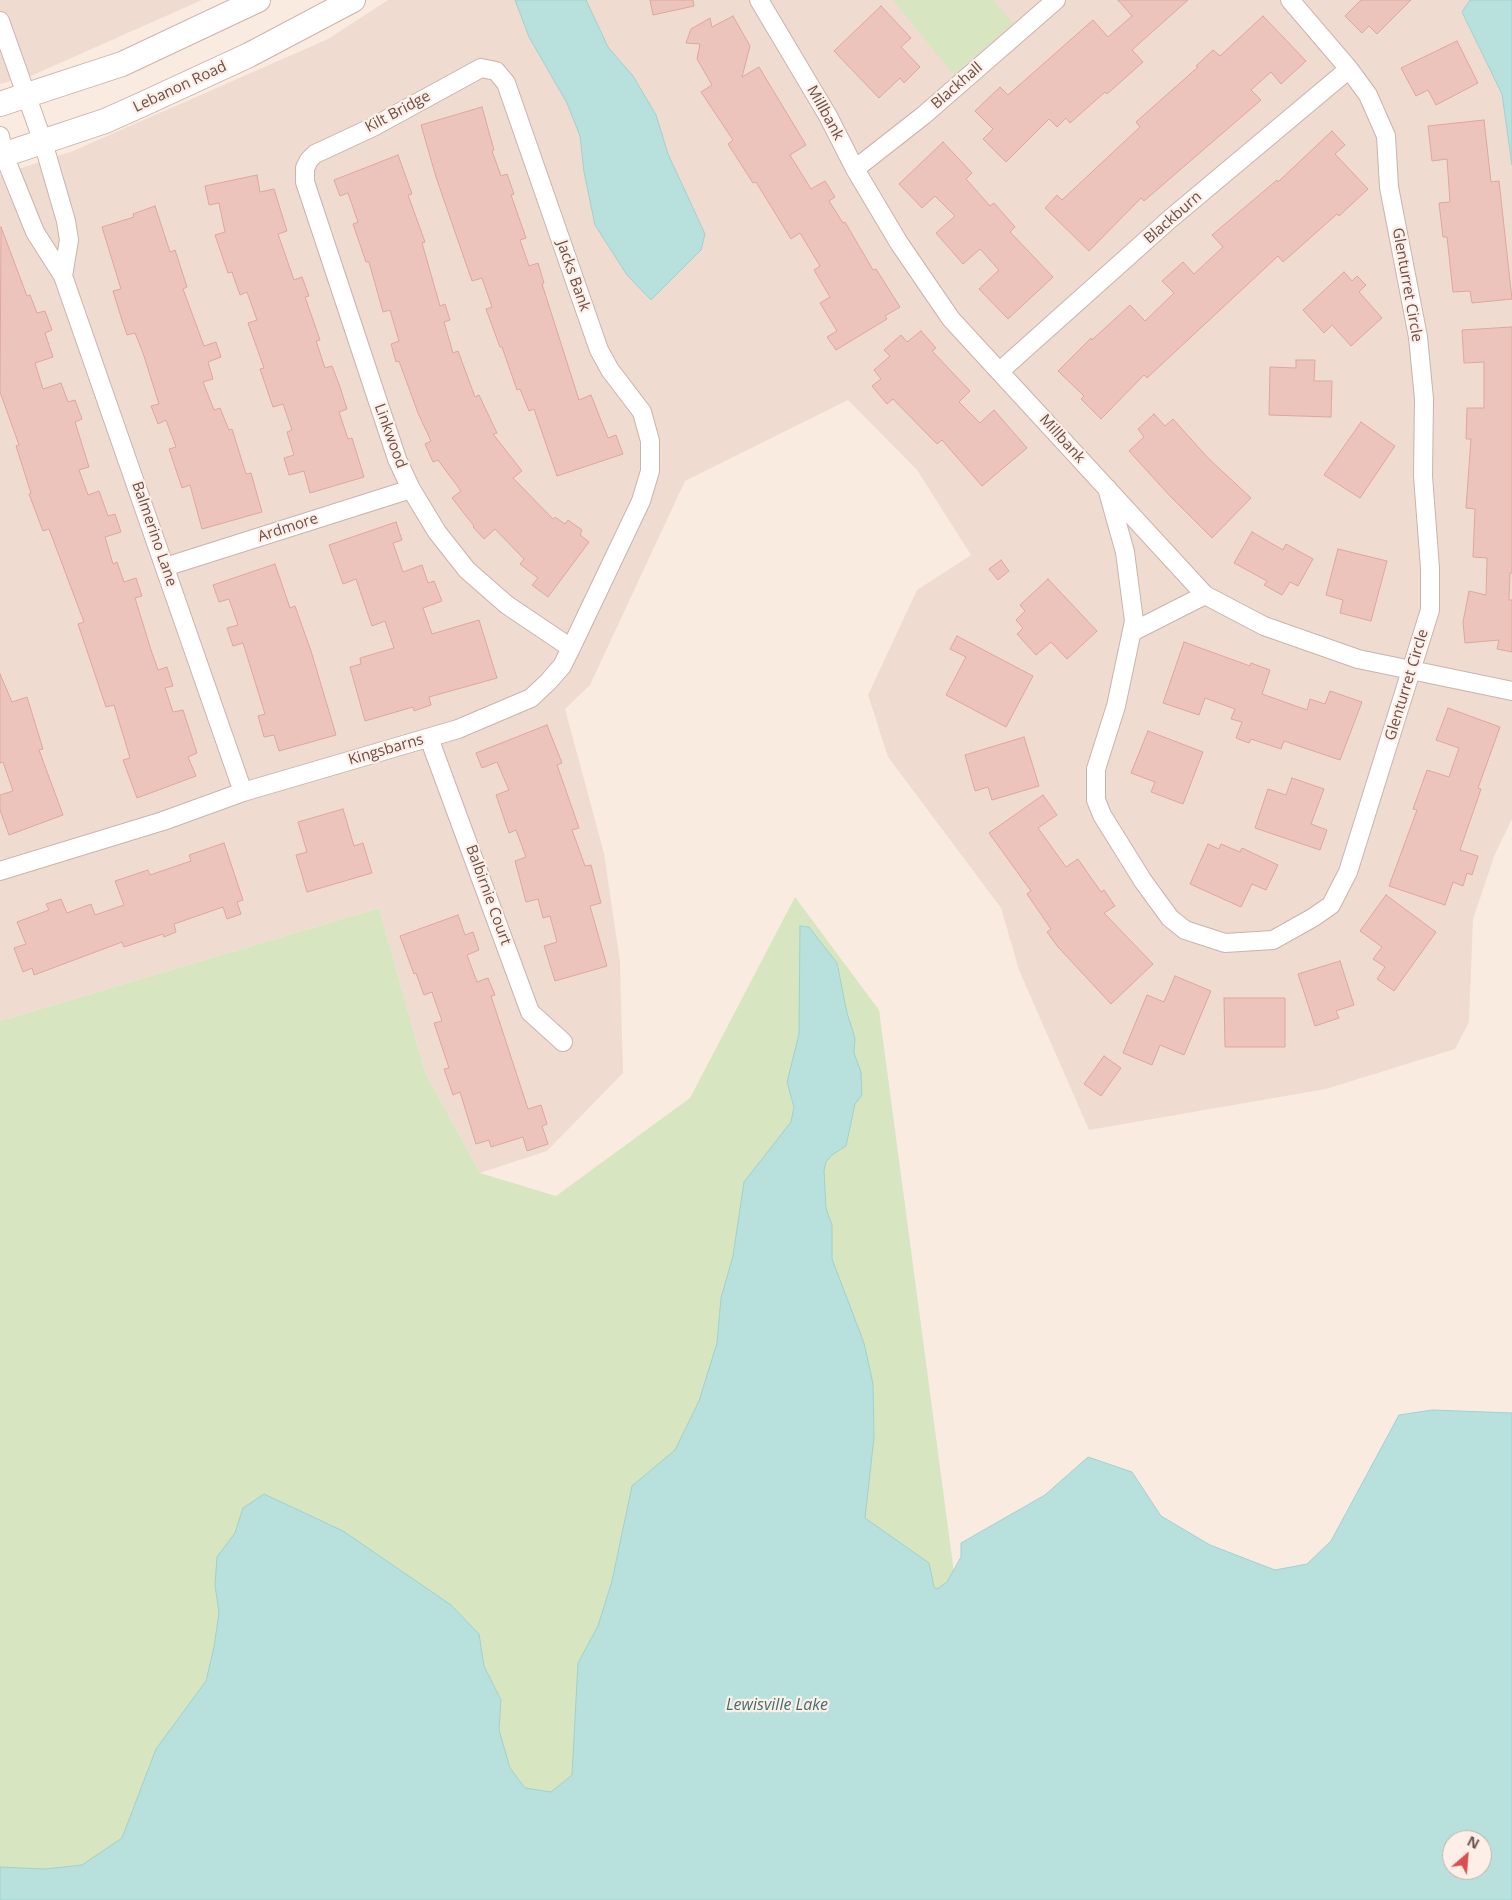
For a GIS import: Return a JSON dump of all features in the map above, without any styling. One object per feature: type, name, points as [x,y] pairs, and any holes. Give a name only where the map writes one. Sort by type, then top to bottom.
[{"type":"main road","points":[[0,104],[122,64],[258,0]]},
{"type":"main road","name":"Lebanon Road","points":[[1,149],[42,142],[104,121],[249,55],[353,0]]},
{"type":"street","name":"Millbank","points":[[759,0],[828,116],[855,169],[899,244],[951,319],[1205,595],[1264,626],[1358,659],[1512,691]]},
{"type":"street","name":"Blackhall","points":[[855,169],[924,115],[1056,0]]},
{"type":"street","name":"Glenturret Circle","points":[[1107,488],[1125,552],[1134,621],[1116,706],[1096,769],[1096,800],[1102,815],[1142,881],[1170,918],[1185,930],[1225,944],[1273,940],[1331,905],[1348,872],[1430,610],[1430,568],[1423,476],[1424,399],[1418,337],[1389,188],[1386,136],[1368,95],[1349,68],[1290,0]]},
{"type":"street","name":"Balmerino Lane","points":[[0,21],[27,95],[66,222],[69,240],[63,276]]},
{"type":"street","name":"Kilt Bridge","points":[[306,164],[315,154],[373,127],[468,74],[481,68],[493,70]]},
{"type":"street","name":"Blackburn","points":[[1000,371],[1163,226],[1349,68]]},
{"type":"street","name":"Jacks Bank","points":[[493,70],[506,83],[599,350],[610,370],[642,412],[646,422],[651,449],[647,480]]},
{"type":"street","name":"Balmerino Lane","points":[[1,149],[35,232],[63,276],[243,792]]},
{"type":"street","name":"Linkwood","points":[[306,164],[304,177],[306,188],[397,459],[411,489],[438,532],[467,570],[507,606],[571,648]]},
{"type":"street","name":"Kingsbarns","points":[[0,871],[163,821],[243,792],[458,729],[531,698],[555,675],[571,648],[636,512],[647,480]]},
{"type":"street","name":"Ardmore","points":[[166,567],[411,489]]},
{"type":"street","points":[[1132,632],[1205,595]]},
{"type":"street","name":"Balbirnie Court","points":[[429,738],[530,1012],[563,1042]]},
{"type":"shaded area","points":[[0,0],[202,0],[33,75],[0,84]]},
{"type":"shaded area","points":[[388,0],[1512,0],[1512,819],[1495,854],[1473,919],[1469,1022],[1455,1049],[1326,1089],[1089,1130],[1019,970],[1001,908],[888,757],[868,695],[917,590],[971,555],[917,470],[848,400],[685,481],[590,685],[565,709],[604,853],[620,962],[623,1073],[547,1151],[480,1173],[425,1072],[379,908],[0,1021],[0,175],[73,151],[328,39]]},
{"type":"green space","points":[[893,0],[993,0],[1013,23],[954,75]]},
{"type":"green space","points":[[795,897],[879,1010],[985,1805],[0,1900],[0,1021],[379,908],[425,1072],[480,1173],[556,1196],[690,1098]]},
{"type":"water","points":[[515,0],[586,0],[608,47],[633,76],[656,115],[668,154],[705,234],[701,250],[651,300],[627,275],[595,225],[584,172],[580,136],[567,103],[529,37]]},
{"type":"water","points":[[1470,0],[1512,0],[1512,165],[1502,94],[1462,12]]},
{"type":"water","name":"Lewisville Lake","points":[[800,926],[809,927],[837,963],[847,1013],[855,1038],[854,1053],[861,1072],[862,1095],[855,1104],[846,1146],[832,1155],[826,1162],[824,1171],[826,1208],[832,1225],[832,1259],[864,1343],[873,1384],[874,1437],[865,1518],[929,1563],[934,1587],[937,1589],[947,1582],[961,1557],[961,1543],[1045,1495],[1088,1457],[1132,1472],[1161,1516],[1210,1545],[1275,1570],[1307,1564],[1331,1541],[1399,1415],[1432,1410],[1512,1413],[1512,1900],[0,1900],[0,1867],[45,1869],[82,1865],[122,1838],[156,1749],[206,1681],[219,1613],[215,1585],[217,1557],[235,1533],[243,1508],[264,1494],[343,1531],[451,1605],[479,1634],[484,1666],[501,1700],[499,1730],[510,1768],[525,1788],[551,1792],[572,1775],[578,1663],[598,1626],[612,1581],[632,1486],[675,1450],[699,1401],[717,1343],[721,1298],[733,1256],[744,1182],[791,1122],[794,1107],[787,1082],[799,1034]]},
{"type":"building","points":[[650,0],[693,0],[694,6],[653,15]]},
{"type":"building","points":[[1118,0],[1188,0],[1132,50],[1143,62],[1070,123],[1066,118],[1057,127],[1049,119],[1006,162],[983,139],[993,129],[975,111],[1000,87],[1008,95],[1093,20],[1108,37],[1132,16]]},
{"type":"building","points":[[1361,0],[1411,0],[1377,34],[1369,26],[1362,33],[1345,16]]},
{"type":"building","points":[[881,6],[911,38],[901,47],[920,67],[904,83],[900,78],[879,98],[834,51]]},
{"type":"building","points":[[733,16],[750,46],[742,77],[759,67],[806,145],[790,155],[811,189],[825,181],[835,197],[829,201],[843,223],[845,222],[873,270],[876,269],[900,307],[885,316],[887,319],[836,350],[827,337],[837,331],[820,303],[830,297],[814,270],[820,266],[800,233],[791,239],[756,182],[753,183],[728,144],[733,140],[701,92],[712,85],[697,59],[700,44],[686,43],[691,29],[710,18],[712,27]]},
{"type":"building","points":[[1263,16],[1306,61],[1281,84],[1271,72],[1251,90],[1261,100],[1144,201],[1141,198],[1089,251],[1045,208],[1057,195],[1062,200],[1140,127],[1136,122],[1198,67],[1196,66],[1213,50],[1220,56]]},
{"type":"building","points":[[1457,41],[1478,83],[1436,105],[1428,90],[1416,96],[1401,68]]},
{"type":"building","points":[[482,107],[494,150],[492,151],[501,176],[507,174],[514,194],[511,195],[526,238],[520,240],[529,266],[538,263],[544,283],[542,284],[579,400],[591,395],[608,438],[616,435],[623,454],[557,476],[534,409],[529,411],[520,389],[517,390],[502,347],[500,347],[486,309],[492,307],[482,278],[472,281],[436,177],[421,125]]},
{"type":"building","points":[[1484,120],[1491,182],[1499,181],[1512,299],[1472,303],[1470,291],[1453,292],[1447,237],[1443,237],[1439,203],[1450,202],[1447,159],[1432,161],[1428,126]]},
{"type":"building","points":[[1332,131],[1345,145],[1335,154],[1368,189],[1339,216],[1337,214],[1283,262],[1278,256],[1147,378],[1144,375],[1101,419],[1081,399],[1084,396],[1058,371],[1091,338],[1092,340],[1130,305],[1145,321],[1174,293],[1162,281],[1183,262],[1194,274],[1223,247],[1212,235],[1277,180],[1278,182]]},
{"type":"building","points":[[943,142],[972,173],[966,179],[990,206],[994,203],[1015,227],[1010,232],[1053,277],[1008,319],[979,289],[999,270],[980,249],[963,264],[936,233],[955,216],[935,196],[922,208],[899,184]]},
{"type":"building","points":[[398,155],[412,194],[408,195],[425,242],[422,243],[440,306],[445,304],[450,320],[444,322],[453,353],[458,351],[475,397],[479,395],[497,433],[493,434],[522,471],[513,478],[553,519],[555,517],[565,524],[568,520],[582,530],[580,535],[589,542],[548,597],[532,585],[538,578],[520,564],[524,559],[495,529],[484,539],[473,527],[452,498],[461,491],[438,460],[433,462],[425,444],[431,441],[418,413],[399,361],[396,362],[391,344],[399,341],[390,310],[383,312],[369,262],[366,262],[353,224],[358,222],[348,193],[340,196],[334,180]]},
{"type":"building","points":[[257,175],[260,192],[274,189],[287,231],[278,234],[294,280],[302,277],[309,296],[305,297],[320,340],[316,341],[325,368],[332,366],[339,384],[347,409],[339,412],[348,439],[352,438],[364,477],[310,493],[304,471],[289,475],[284,458],[294,455],[287,432],[292,430],[283,404],[273,407],[260,369],[264,368],[248,323],[257,320],[247,292],[240,295],[232,272],[228,273],[215,235],[225,232],[219,203],[209,205],[205,186]]},
{"type":"building","points":[[155,206],[170,252],[175,250],[187,287],[183,289],[204,346],[216,342],[221,357],[208,362],[213,379],[203,382],[214,410],[220,408],[229,430],[232,429],[246,474],[251,473],[262,512],[202,529],[190,485],[182,488],[169,449],[176,447],[166,420],[158,424],[151,406],[159,404],[143,353],[135,333],[127,335],[121,317],[113,291],[121,289],[102,227],[134,217],[133,214]]},
{"type":"building","points":[[1,227],[27,296],[30,295],[37,313],[45,311],[52,330],[45,333],[53,357],[35,363],[43,389],[61,383],[68,402],[75,400],[82,419],[75,422],[89,467],[79,470],[88,495],[99,491],[108,516],[115,514],[121,532],[105,537],[113,564],[117,562],[124,582],[136,578],[142,596],[135,598],[151,650],[158,670],[167,667],[173,686],[165,688],[173,712],[183,710],[197,753],[188,757],[196,776],[137,798],[123,760],[130,758],[114,705],[106,707],[78,624],[84,622],[49,529],[43,531],[29,494],[31,493],[16,446],[19,445],[0,392]]},
{"type":"building","points":[[1344,272],[1352,281],[1357,276],[1366,285],[1359,292],[1382,318],[1351,346],[1332,325],[1324,333],[1303,310]]},
{"type":"building","points":[[1512,327],[1512,573],[1510,573],[1509,600],[1512,600],[1512,652],[1497,649],[1499,640],[1465,643],[1463,622],[1469,591],[1486,595],[1487,558],[1473,557],[1475,509],[1466,508],[1471,439],[1466,439],[1467,408],[1484,408],[1484,362],[1464,363],[1462,330]]},
{"type":"building","points":[[921,331],[936,348],[932,351],[970,391],[959,402],[980,423],[994,410],[1027,448],[982,486],[942,440],[937,444],[893,399],[887,404],[872,386],[881,379],[874,370],[890,356],[884,350],[901,335],[907,342]]},
{"type":"building","points":[[1296,360],[1315,360],[1314,381],[1332,381],[1331,417],[1269,415],[1270,367],[1296,368]]},
{"type":"building","points":[[1154,414],[1165,426],[1173,419],[1208,458],[1251,498],[1212,538],[1129,451],[1144,437],[1138,429]]},
{"type":"building","points":[[1361,422],[1395,446],[1360,498],[1324,475]]},
{"type":"building","points":[[396,522],[402,540],[393,543],[403,572],[422,565],[428,583],[434,581],[442,601],[423,608],[432,634],[479,620],[497,678],[429,697],[431,705],[414,711],[413,707],[365,721],[350,667],[361,664],[360,658],[394,648],[385,621],[372,626],[356,579],[343,584],[329,545]]},
{"type":"building","points":[[1252,532],[1283,550],[1286,544],[1313,559],[1298,586],[1290,582],[1282,595],[1264,585],[1267,581],[1234,563]]},
{"type":"building","points":[[1338,549],[1387,561],[1371,621],[1340,613],[1343,600],[1326,595]]},
{"type":"building","points":[[1001,560],[1009,571],[998,580],[989,569]]},
{"type":"building","points":[[275,564],[290,608],[295,606],[311,651],[336,735],[279,751],[274,735],[264,737],[258,716],[265,714],[243,643],[233,646],[227,628],[238,625],[229,599],[219,602],[213,585]]},
{"type":"building","points":[[1048,579],[1097,631],[1067,659],[1051,642],[1036,655],[1017,634],[1023,628],[1016,620],[1025,611],[1020,605]]},
{"type":"building","points":[[957,636],[1033,676],[1006,727],[946,695],[966,657],[950,649]]},
{"type":"building","points":[[1184,642],[1250,666],[1251,663],[1270,670],[1262,694],[1307,710],[1310,699],[1325,704],[1330,691],[1362,702],[1340,760],[1284,741],[1281,749],[1251,739],[1249,743],[1236,738],[1242,722],[1231,719],[1235,709],[1205,698],[1199,715],[1163,703]]},
{"type":"building","points":[[0,674],[12,702],[27,697],[43,749],[39,750],[63,815],[9,835],[0,810],[0,795],[13,791],[3,762],[0,763]]},
{"type":"building","points":[[1448,708],[1500,727],[1478,788],[1481,789],[1460,850],[1478,856],[1472,875],[1467,873],[1463,886],[1453,882],[1445,905],[1389,886],[1417,810],[1413,809],[1427,770],[1449,777],[1459,748],[1436,740]]},
{"type":"building","points":[[547,725],[562,763],[557,765],[579,828],[572,830],[585,866],[591,865],[601,903],[590,906],[607,966],[555,981],[544,946],[557,942],[550,916],[543,918],[538,899],[526,902],[515,861],[526,857],[516,830],[509,833],[496,795],[509,790],[497,762],[482,768],[476,753]]},
{"type":"building","points":[[1148,731],[1203,752],[1183,804],[1151,792],[1155,782],[1131,773]]},
{"type":"building","points":[[1024,737],[1039,786],[992,800],[988,787],[975,791],[965,755]]},
{"type":"building","points":[[1292,778],[1324,789],[1311,824],[1327,830],[1320,850],[1255,828],[1268,789],[1286,795]]},
{"type":"building","points":[[1043,795],[1057,815],[1038,828],[1066,867],[1078,859],[1101,892],[1104,890],[1115,906],[1104,913],[1153,964],[1111,1004],[1058,947],[1047,932],[1051,929],[1027,894],[1031,891],[989,833]]},
{"type":"building","points":[[343,809],[354,846],[363,843],[372,873],[307,892],[296,855],[307,852],[298,822]]},
{"type":"building","points":[[224,843],[243,900],[237,902],[241,914],[227,919],[223,907],[174,924],[176,932],[164,937],[163,934],[124,947],[122,942],[34,975],[32,968],[23,972],[14,948],[26,944],[17,922],[49,910],[46,904],[61,899],[67,913],[91,904],[95,915],[124,905],[115,881],[148,870],[150,875],[191,861],[189,855]]},
{"type":"building","points":[[1208,844],[1219,849],[1221,844],[1240,852],[1242,848],[1278,865],[1266,890],[1252,884],[1241,907],[1190,884]]},
{"type":"building","points":[[1386,895],[1436,932],[1394,991],[1377,979],[1385,967],[1373,959],[1382,947],[1360,931]]},
{"type":"building","points":[[458,915],[465,935],[473,932],[479,950],[467,955],[477,982],[488,978],[495,995],[491,996],[528,1109],[541,1105],[547,1124],[542,1126],[548,1144],[527,1151],[523,1137],[491,1147],[489,1140],[476,1144],[460,1092],[453,1095],[444,1069],[449,1068],[434,1023],[442,1021],[432,992],[424,995],[400,936]]},
{"type":"building","points":[[1340,961],[1354,1005],[1336,1011],[1339,1018],[1315,1026],[1298,974]]},
{"type":"building","points":[[1175,976],[1211,991],[1184,1055],[1160,1045],[1152,1065],[1123,1053],[1147,995],[1164,1002]]},
{"type":"building","points":[[1224,998],[1285,998],[1285,1047],[1225,1047]]},
{"type":"building","points":[[1104,1056],[1121,1068],[1101,1096],[1084,1084]]}]
